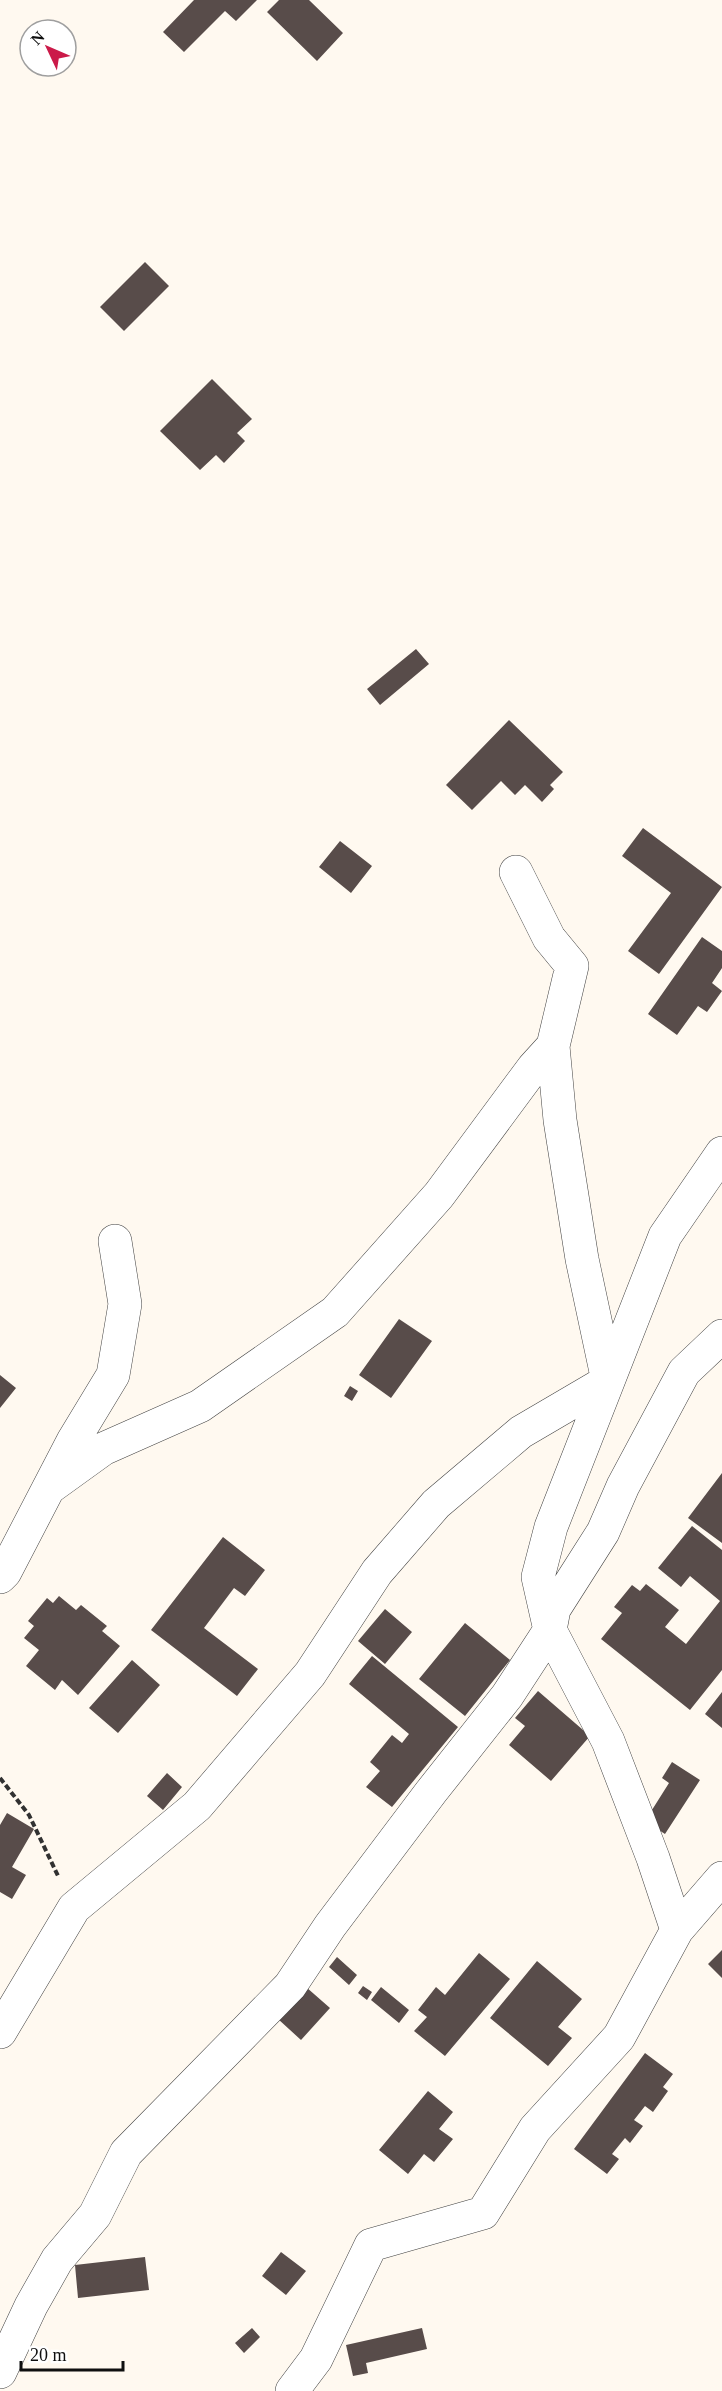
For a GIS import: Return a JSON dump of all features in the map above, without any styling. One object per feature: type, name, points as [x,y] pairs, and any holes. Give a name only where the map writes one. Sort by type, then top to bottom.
[{"type":"street","points":[[516,872],[549,938],[572,966],[554,1046],[560,1120],[582,1259],[608,1381]]},
{"type":"street","points":[[49,1488],[103,1449],[200,1406],[335,1312],[439,1195],[533,1068],[554,1046]]},
{"type":"street","points":[[676,1930],[653,1858],[608,1741],[550,1630],[538,1577],[551,1527],[665,1236],[722,1154]]},
{"type":"street","points":[[0,1576],[5,1572],[73,1441],[113,1375],[125,1304],[115,1241]]},
{"type":"street","points":[[0,2368],[57,2260],[95,2215],[126,2153],[290,1986],[330,1926],[430,1792],[507,1696],[550,1630],[554,1609],[603,1532],[623,1486],[684,1372],[722,1336]]},
{"type":"street","points":[[0,2032],[74,1908],[197,1806],[310,1674],[377,1572],[436,1504],[521,1432],[608,1381]]},
{"type":"street","points":[[292,2391],[316,2359],[371,2245],[483,2213],[535,2130],[619,2037],[676,1930],[722,1878]]},
{"type":"path","points":[[0,1778],[29,1815],[74,1908]]},
{"type":"building","points":[[194,0],[257,0],[236,21],[225,11],[184,52],[163,32]]},
{"type":"building","points":[[279,0],[309,0],[343,33],[317,61],[267,12]]},
{"type":"building","points":[[145,262],[169,286],[124,331],[100,307]]},
{"type":"building","points":[[212,379],[252,419],[237,433],[245,441],[224,463],[216,455],[200,470],[160,431]]},
{"type":"building","points":[[416,649],[429,664],[380,705],[367,689]]},
{"type":"building","points":[[509,720],[563,772],[550,785],[554,789],[542,802],[525,785],[515,795],[501,781],[472,810],[446,785]]},
{"type":"building","points":[[643,828],[722,887],[659,974],[628,951],[671,893],[622,856]]},
{"type":"building","points":[[340,841],[372,866],[351,893],[319,867]]},
{"type":"building","points":[[702,937],[722,951],[722,968],[712,983],[722,991],[707,1012],[698,1006],[677,1035],[648,1014]]},
{"type":"building","points":[[399,1319],[432,1341],[391,1398],[359,1375]]},
{"type":"building","points":[[0,1375],[16,1388],[0,1408]]},
{"type":"building","points":[[350,1386],[358,1391],[352,1401],[344,1396]]},
{"type":"building","points":[[722,1473],[722,1543],[688,1518]]},
{"type":"building","points":[[692,1526],[722,1550],[722,1670],[690,1710],[601,1639],[622,1613],[614,1607],[632,1585],[640,1591],[646,1584],[679,1610],[665,1627],[686,1644],[720,1601],[690,1576],[681,1587],[658,1568]]},
{"type":"building","points":[[223,1537],[265,1570],[245,1596],[234,1588],[204,1628],[258,1669],[237,1696],[151,1630]]},
{"type":"building","points":[[59,1596],[76,1610],[81,1605],[107,1626],[102,1631],[120,1646],[78,1695],[62,1680],[55,1690],[26,1666],[39,1650],[24,1638],[34,1626],[28,1621],[47,1598],[53,1603]]},
{"type":"building","points":[[385,1609],[412,1632],[385,1664],[358,1641]]},
{"type":"building","points":[[465,1623],[510,1660],[465,1716],[419,1679]]},
{"type":"building","points":[[372,1656],[458,1727],[392,1807],[366,1787],[380,1771],[370,1762],[392,1735],[402,1743],[409,1734],[349,1684]]},
{"type":"building","points":[[132,1660],[160,1685],[118,1733],[89,1708]]},
{"type":"building","points":[[538,1691],[590,1736],[551,1781],[509,1745],[525,1726],[515,1718]]},
{"type":"building","points":[[722,1692],[722,1728],[705,1714]]},
{"type":"building","points":[[672,1762],[700,1780],[665,1834],[645,1821],[669,1783],[662,1778]]},
{"type":"building","points":[[167,1773],[182,1787],[163,1810],[147,1796]]},
{"type":"building","points":[[7,1813],[34,1829],[12,1867],[26,1875],[12,1899],[0,1892],[0,1825]]},
{"type":"building","points":[[722,1950],[722,1978],[708,1964]]},
{"type":"building","points":[[479,1953],[510,1979],[445,2056],[414,2031],[427,2017],[418,2010],[436,1987],[445,1995]]},
{"type":"building","points":[[337,1957],[357,1975],[349,1985],[329,1967]]},
{"type":"building","points":[[537,1961],[582,1999],[558,2027],[572,2038],[548,2066],[490,2018]]},
{"type":"building","points":[[363,1986],[372,1992],[367,2000],[358,1993]]},
{"type":"building","points":[[306,1987],[330,2008],[301,2040],[278,2019]]},
{"type":"building","points":[[381,1987],[409,2010],[399,2023],[371,2000]]},
{"type":"building","points":[[645,2053],[673,2074],[663,2087],[668,2091],[653,2112],[645,2106],[634,2120],[643,2126],[630,2143],[625,2138],[612,2154],[619,2159],[607,2174],[574,2149]]},
{"type":"building","points":[[428,2091],[453,2112],[439,2129],[453,2139],[434,2162],[424,2154],[408,2174],[379,2150]]},
{"type":"building","points":[[281,2252],[306,2271],[286,2295],[262,2276]]},
{"type":"building","points":[[145,2257],[149,2290],[78,2298],[75,2265]]},
{"type":"building","points":[[252,2328],[260,2337],[244,2353],[235,2343]]},
{"type":"building","points":[[422,2328],[427,2349],[366,2363],[368,2373],[353,2376],[346,2345]]}]
